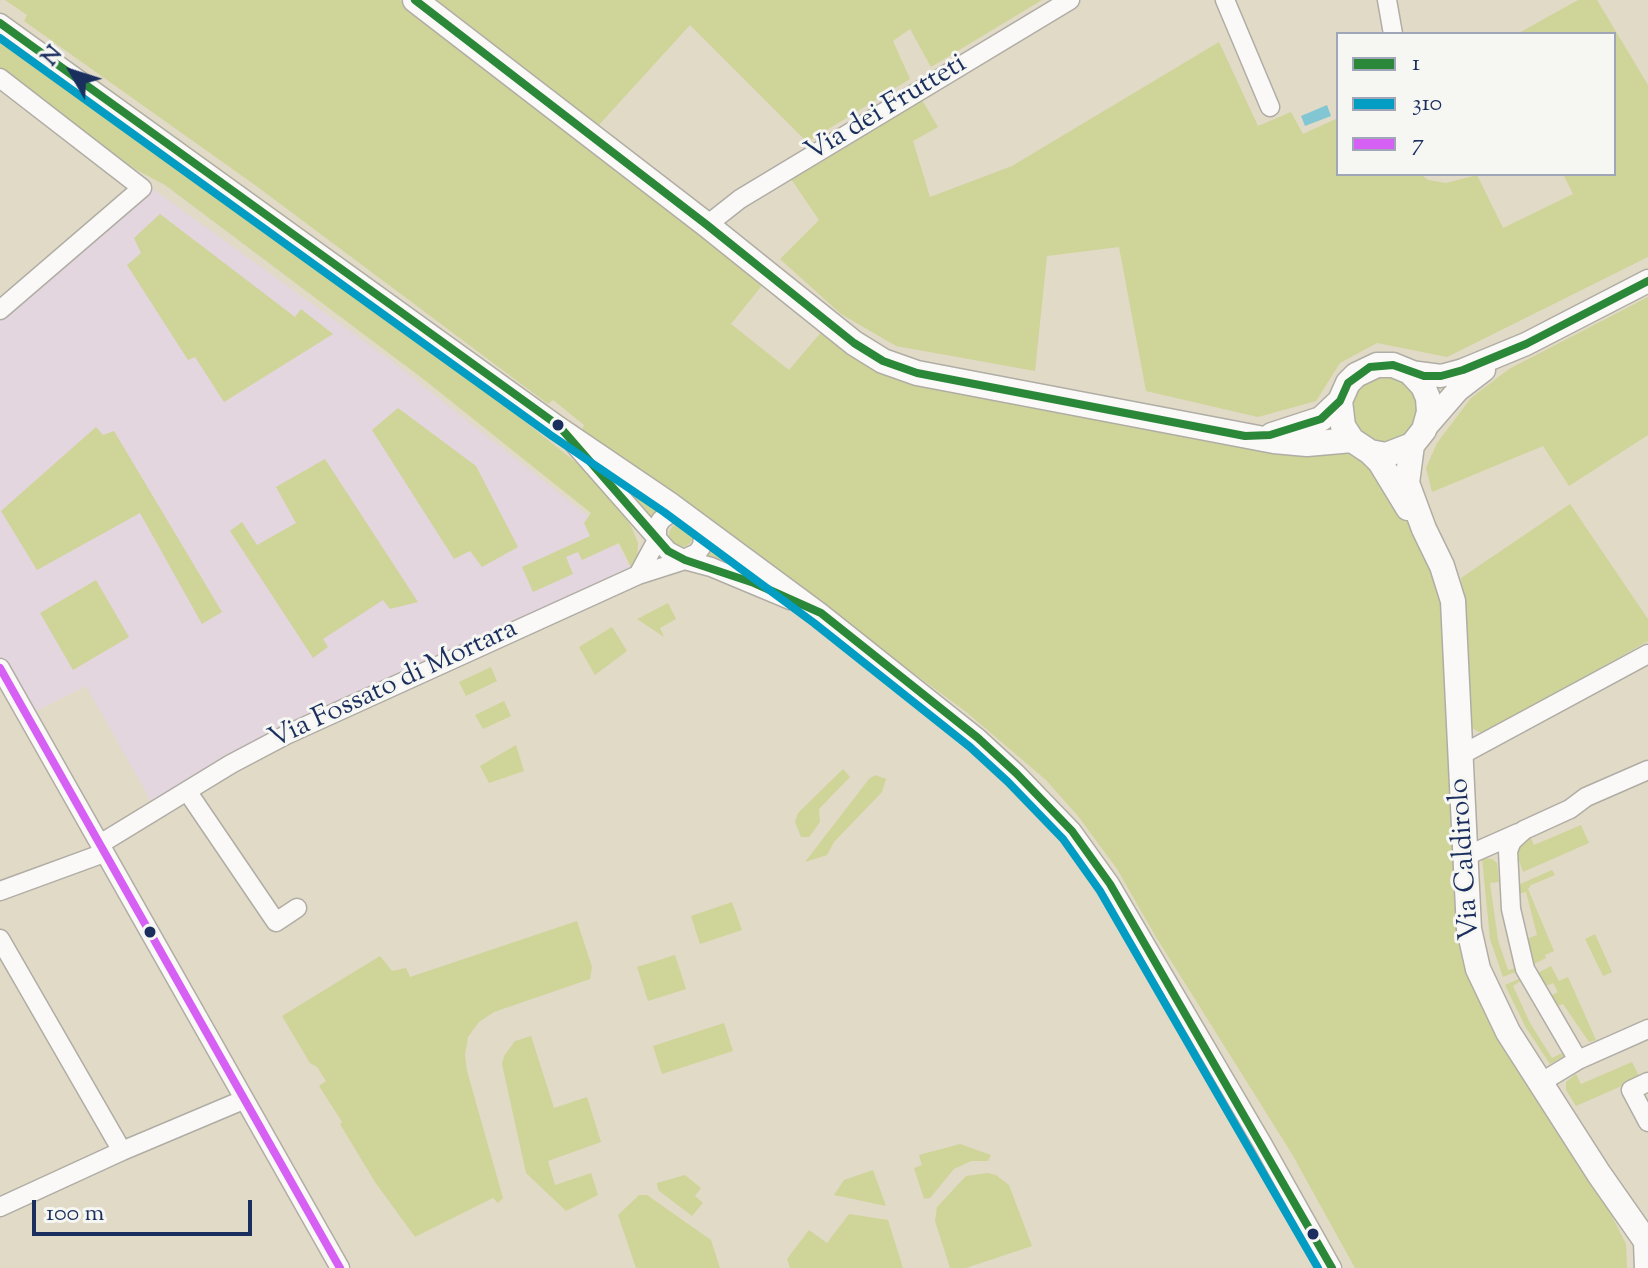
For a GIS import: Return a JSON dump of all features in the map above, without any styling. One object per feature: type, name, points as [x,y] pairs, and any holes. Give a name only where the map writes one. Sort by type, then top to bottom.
[{"type":"main road","points":[[415,0],[707,225],[854,343],[899,368],[1245,436],[1307,444],[1361,446],[1395,453],[1418,437]]},
{"type":"main road","points":[[1245,436],[1270,435],[1321,419],[1340,401],[1348,383],[1370,367],[1393,365],[1410,372]]},
{"type":"main road","name":"Via Caldirolo","points":[[1410,372],[1423,386],[1429,412],[1418,437],[1407,483],[1442,566],[1453,601],[1469,929],[1478,969],[1497,1013],[1540,1083],[1647,1243],[1647,1268]]},
{"type":"main road","name":"Via Caldirolo","points":[[1340,401],[1343,426],[1380,462],[1424,529]]},
{"type":"street","name":"Via dei Frutteti","points":[[707,225],[740,199],[1070,0]]},
{"type":"street","points":[[1225,0],[1270,107]]},
{"type":"street","points":[[1389,1],[1393,32]]},
{"type":"street","points":[[0,23],[704,527],[821,613],[988,747],[1041,797],[1082,843],[1142,938],[1332,1268]]},
{"type":"street","points":[[0,310],[142,188],[3,85]]},
{"type":"street","points":[[1418,437],[1458,390],[1476,375],[1526,344],[1648,281]]},
{"type":"street","points":[[1410,372],[1441,376],[1526,344]]},
{"type":"street","points":[[559,426],[668,551],[684,560],[754,583],[821,613]]},
{"type":"street","points":[[638,575],[657,540],[657,527],[661,520],[672,512],[682,511]]},
{"type":"street","points":[[684,560],[697,553],[702,546],[704,527]]},
{"type":"street","name":"Via Fossato di Mortara","points":[[0,891],[102,848],[156,810],[286,735],[638,575],[684,560]]},
{"type":"street","points":[[1461,755],[1648,654]]},
{"type":"street","points":[[0,668],[340,1268]]},
{"type":"street","points":[[1466,856],[1648,770]]},
{"type":"street","points":[[187,791],[276,922],[297,908]]},
{"type":"street","points":[[1524,830],[1512,841],[1508,851],[1511,909],[1525,969],[1578,1060]]},
{"type":"street","points":[[1466,856],[1485,852],[1509,862]]},
{"type":"street","points":[[0,939],[122,1151]]},
{"type":"street","points":[[1540,1083],[1578,1060],[1648,1029]]},
{"type":"street","points":[[1648,1082],[1631,1090],[1648,1122]]},
{"type":"street","points":[[2,1202],[243,1100]]},
{"type":"shaded area","points":[[150,187],[389,359],[588,516],[619,546],[631,569],[152,803],[86,686],[28,715],[0,665],[0,317]]},
{"type":"green space","points":[[5,0],[400,0],[764,283],[731,324],[789,370],[823,330],[873,365],[1343,448],[1370,464],[1413,524],[1441,583],[1460,915],[1626,1244],[1627,1268],[1355,1268],[1292,1154],[1117,869],[1078,816],[1046,780],[965,711],[582,430],[584,425],[553,400],[548,404],[255,185],[24,21],[27,15]]},
{"type":"green space","points":[[436,0],[1042,0],[931,67],[910,29],[893,41],[910,79],[807,142],[690,25],[598,126]]},
{"type":"green space","points":[[1578,0],[1597,0],[1648,85],[1648,257],[1447,357],[1377,343],[1340,363],[1316,401],[1258,417],[1146,391],[1119,247],[1047,256],[1035,371],[896,346],[841,314],[780,259],[819,220],[789,176],[922,100],[938,127],[913,141],[930,197],[1012,166],[1219,42],[1258,126],[1291,112],[1303,134],[1336,119],[1336,176],[1423,176],[1428,180],[1446,183],[1477,176],[1503,228],[1573,194],[1564,176],[1616,176],[1616,32],[1521,32]]},
{"type":"green space","points":[[0,28],[163,144],[162,153],[181,170],[190,171],[518,416],[593,476],[631,526],[638,543],[637,564],[631,567],[619,543],[582,560],[578,552],[566,557],[573,574],[533,592],[522,567],[590,536],[584,523],[591,513],[422,378],[165,185],[135,169],[0,70]]},
{"type":"green space","points":[[160,214],[295,317],[301,309],[333,334],[224,402],[195,357],[188,360],[127,265],[141,253],[134,238]]},
{"type":"green space","points":[[1648,297],[1648,435],[1569,486],[1543,446],[1432,492],[1426,468],[1437,443],[1471,398],[1509,369]]},
{"type":"green space","points":[[1395,374],[1415,388],[1419,423],[1392,446],[1359,436],[1348,403],[1352,392],[1371,375]]},
{"type":"green space","points":[[398,408],[476,466],[518,547],[482,567],[470,551],[454,559],[372,430]]},
{"type":"green space","points":[[96,427],[103,435],[114,431],[222,612],[202,624],[140,513],[37,570],[1,511]]},
{"type":"green space","points":[[590,453],[665,506],[657,509],[652,519]]},
{"type":"green space","points":[[325,459],[418,602],[390,609],[383,600],[323,639],[328,647],[313,658],[230,531],[242,522],[257,545],[296,523],[276,487]]},
{"type":"green space","points":[[1570,504],[1648,619],[1648,641],[1484,734],[1471,728],[1468,637],[1461,578]]},
{"type":"green space","points":[[681,523],[689,527],[693,535],[689,543],[681,547],[673,543],[669,535],[673,527]]},
{"type":"green space","points":[[713,541],[776,587],[703,558]]},
{"type":"green space","points":[[96,580],[129,637],[73,670],[40,613]]},
{"type":"green space","points":[[668,603],[676,619],[660,628],[664,637],[637,619]]},
{"type":"green space","points":[[612,627],[627,651],[595,675],[579,647]]},
{"type":"green space","points":[[491,667],[497,681],[466,696],[459,682]]},
{"type":"green space","points":[[504,701],[511,716],[483,729],[475,715]]},
{"type":"green space","points":[[516,745],[524,771],[489,783],[480,766]]},
{"type":"green space","points":[[843,769],[850,777],[819,809],[820,822],[809,837],[801,837],[795,822],[798,813]]},
{"type":"green space","points":[[875,775],[886,779],[882,792],[834,842],[827,855],[805,862],[869,779]]},
{"type":"green space","points":[[1581,825],[1589,843],[1523,872],[1515,849],[1529,834],[1534,845]]},
{"type":"green space","points":[[1482,858],[1497,863],[1499,882],[1490,883],[1498,940],[1508,970],[1517,968],[1518,971],[1503,977],[1490,939]]},
{"type":"green space","points":[[1552,870],[1555,875],[1528,889],[1554,951],[1532,965],[1526,939],[1537,935],[1526,892],[1514,895],[1518,885]]},
{"type":"green space","points":[[732,902],[742,930],[700,944],[691,916]]},
{"type":"green space","points":[[577,921],[592,967],[590,979],[494,1012],[479,1022],[468,1037],[465,1055],[467,1071],[503,1198],[498,1203],[493,1198],[415,1237],[375,1182],[340,1124],[342,1122],[319,1086],[326,1081],[317,1067],[310,1063],[282,1016],[380,956],[392,971],[406,968],[410,977]]},
{"type":"green space","points":[[1595,934],[1612,972],[1603,976],[1585,939]]},
{"type":"green space","points":[[675,955],[686,989],[648,1001],[637,967]]},
{"type":"green space","points":[[1551,966],[1559,981],[1568,977],[1596,1040],[1589,1042],[1563,1004],[1552,1008],[1546,998],[1558,992],[1553,983],[1541,988],[1536,974]]},
{"type":"green space","points":[[1521,978],[1513,986],[1530,1023],[1552,1058],[1562,1053],[1564,1056],[1550,1064],[1525,1026],[1505,985]]},
{"type":"green space","points":[[724,1023],[733,1051],[662,1074],[653,1046]]},
{"type":"green space","points":[[531,1036],[554,1108],[587,1097],[601,1142],[548,1161],[555,1185],[591,1173],[598,1195],[566,1211],[526,1173],[502,1064],[515,1041]]},
{"type":"green space","points":[[1632,1062],[1640,1078],[1576,1106],[1566,1090],[1566,1082],[1576,1074],[1581,1084]]},
{"type":"green space","points":[[960,1144],[991,1155],[988,1161],[971,1161],[954,1169],[930,1198],[924,1199],[914,1168],[922,1165],[919,1155]]},
{"type":"green space","points":[[873,1170],[886,1206],[834,1195],[844,1180]]},
{"type":"green space","points":[[988,1173],[1009,1185],[1032,1246],[966,1268],[950,1268],[935,1221],[937,1207],[966,1176]]},
{"type":"green space","points":[[685,1175],[701,1188],[695,1196],[703,1203],[692,1216],[658,1190],[657,1183]]},
{"type":"green space","points":[[639,1195],[647,1195],[711,1240],[720,1268],[636,1268],[618,1215]]},
{"type":"green space","points":[[849,1214],[888,1220],[903,1268],[790,1268],[787,1259],[809,1230],[827,1243]]},
{"type":"water","points":[[1327,105],[1331,116],[1305,126],[1301,116]]},
{"type":"transit line","name":"1","points":[[415,0],[707,225],[854,343],[883,361],[917,373],[1245,436],[1270,435],[1321,419],[1340,401],[1348,383],[1370,367],[1393,365],[1424,376],[1441,376],[1463,370],[1526,344],[1648,281]]},
{"type":"transit line","name":"1","points":[[0,23],[559,426],[668,551],[685,560],[754,583],[821,613],[978,738],[1016,773],[1072,831],[1110,884],[1332,1268]]},
{"type":"transit line","name":"310","points":[[0,38],[552,436],[664,512],[814,623],[970,747],[1008,782],[1063,839],[1100,891],[1318,1268]]},
{"type":"transit line","name":"7","points":[[0,668],[340,1268]]}]
